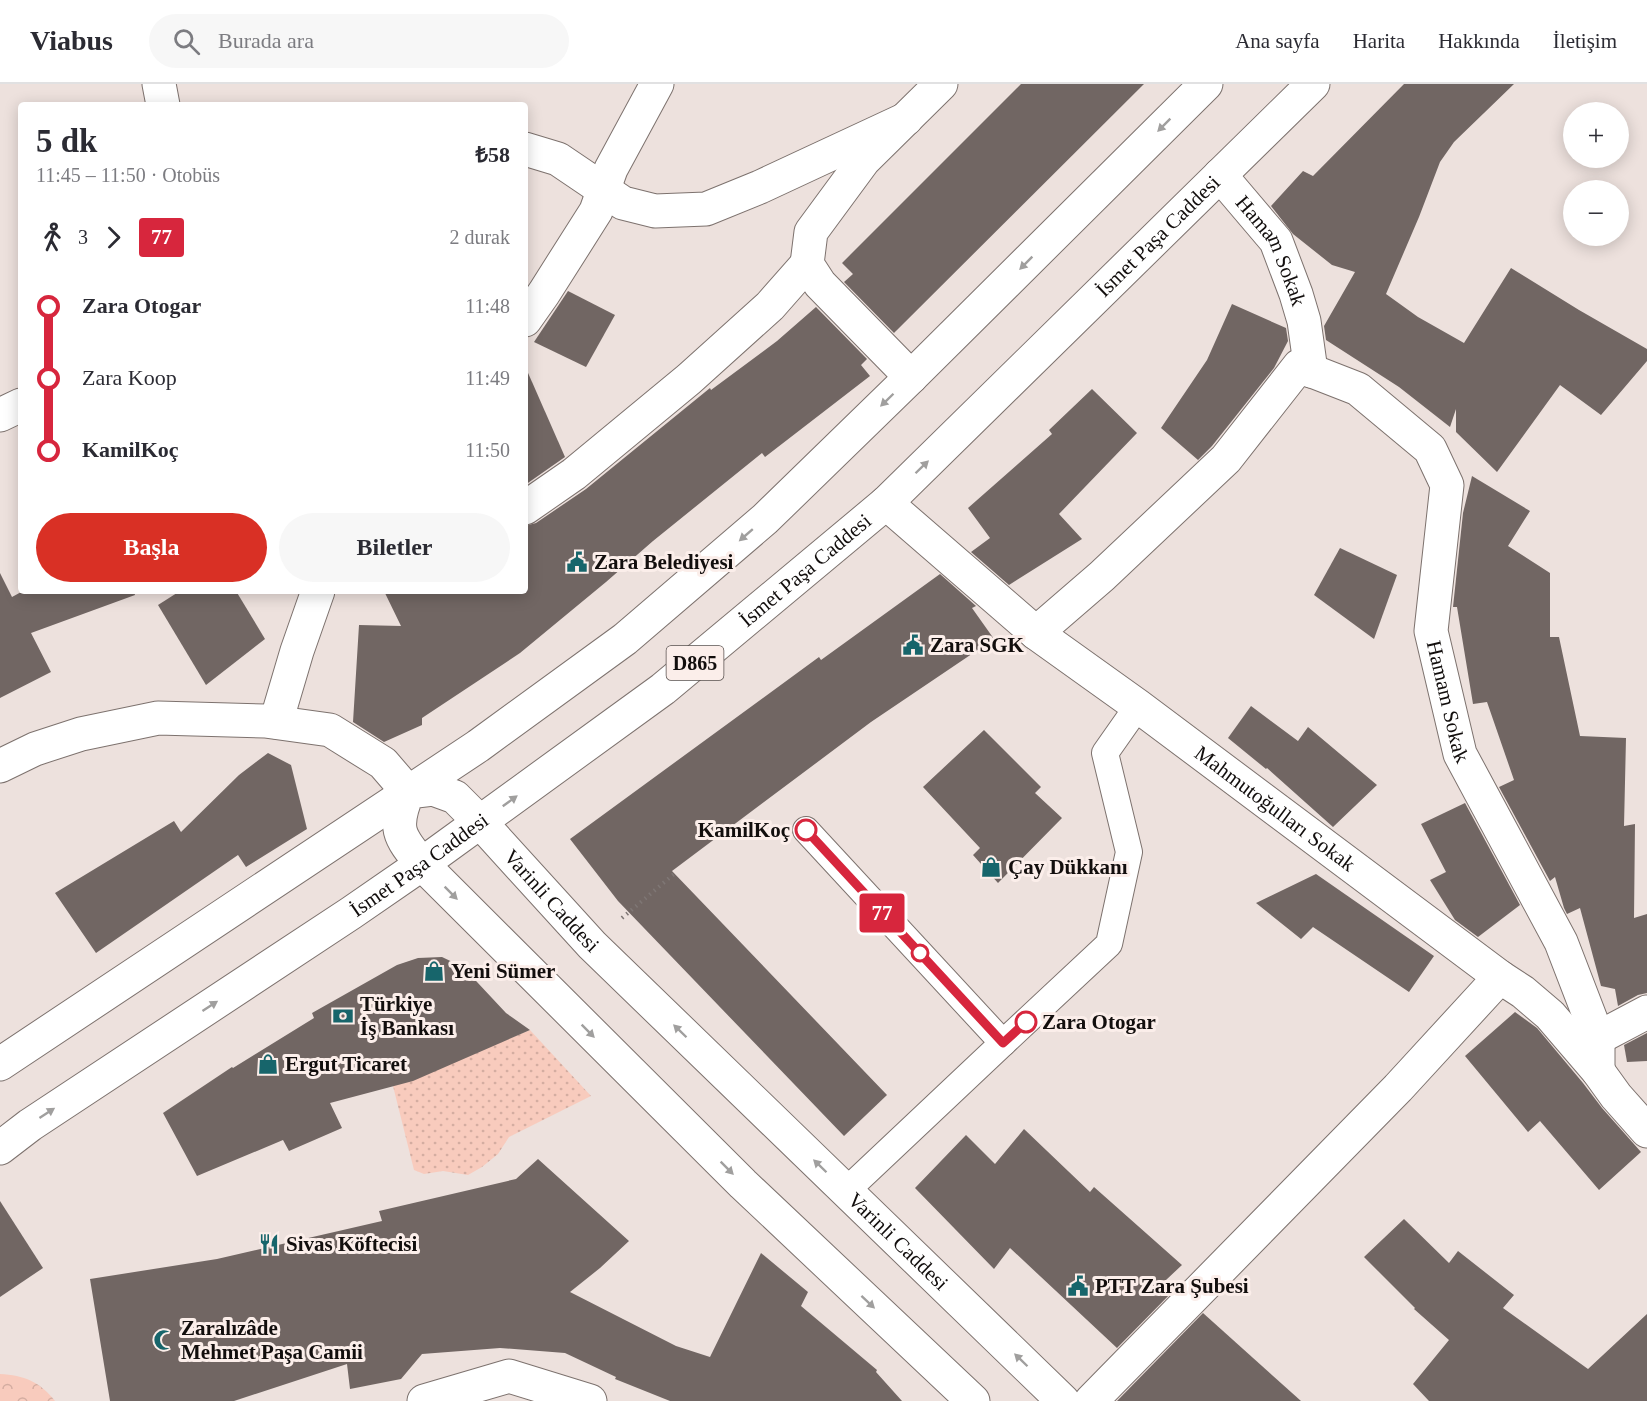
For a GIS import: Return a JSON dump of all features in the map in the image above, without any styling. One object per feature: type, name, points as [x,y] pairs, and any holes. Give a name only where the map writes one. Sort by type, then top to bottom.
[{"type":"main road","points":[[159,84],[162,102]]},
{"type":"main road","points":[[528,316],[596,211],[611,169],[657,84]]},
{"type":"main road","points":[[528,506],[574,474],[689,379],[770,306],[807,264],[811,232],[864,160],[941,84]]},
{"type":"main road","points":[[0,1064],[478,746],[625,639],[765,519],[1206,84]]},
{"type":"main road","name":"İsmet Paşa Caddesi","points":[[0,1148],[30,1125],[351,914],[481,823],[663,689],[886,502],[1313,84]]},
{"type":"main road","points":[[528,150],[558,159],[623,203],[655,212],[706,209],[760,187],[906,119]]},
{"type":"main road","name":"Hamam Sokak","points":[[1220,175],[1276,241],[1301,312],[1311,371],[1358,389],[1430,449],[1447,485],[1431,631],[1460,754],[1561,942],[1598,1038],[1598,1071]]},
{"type":"main road","points":[[807,264],[820,284],[911,377]]},
{"type":"main road","points":[[1036,633],[1102,576],[1226,459],[1299,366],[1311,371]]},
{"type":"main road","points":[[0,415],[18,406]]},
{"type":"main road","name":"Mahmutoğulları Sokak","points":[[886,502],[1036,633],[1523,992],[1550,1015],[1647,1131]]},
{"type":"main road","points":[[276,722],[317,594]]},
{"type":"main road","points":[[0,766],[35,749],[81,734],[158,718],[230,719],[276,722],[330,730],[383,763],[408,792]]},
{"type":"main road","name":"Varinli Caddesi","points":[[408,792],[433,789],[455,797],[592,945],[1063,1401]]},
{"type":"main road","points":[[408,792],[399,813],[400,835],[422,864],[743,1184],[973,1401]]},
{"type":"main road","points":[[1091,1401],[1316,1174],[1500,977]]},
{"type":"main road","points":[[1598,1038],[1647,1012]]},
{"type":"main road","points":[[424,1401],[509,1376],[590,1401]]},
{"type":"lane","points":[[846,1191],[1109,944],[1129,852],[1105,753],[1138,706]]},
{"type":"lane","points":[[806,830],[1003,1043]]},
{"type":"path","points":[[592,945],[674,874]]},
{"type":"green space","points":[[530,1030],[591,1096],[509,1137],[498,1154],[468,1175],[443,1171],[424,1174],[414,1170],[393,1086]]},
{"type":"green space","points":[[0,1374],[31,1381],[55,1401],[0,1401]]},
{"type":"building","points":[[1021,84],[1144,84],[894,333],[844,282],[853,274],[842,263]]},
{"type":"building","points":[[1404,84],[1514,84],[1454,142],[1440,162],[1386,294],[1418,317],[1464,343],[1511,268],[1647,349],[1647,361],[1601,415],[1560,385],[1497,472],[1456,432],[1456,409],[1450,427],[1399,387],[1326,340],[1324,326],[1355,272],[1332,265],[1293,234],[1271,206],[1303,171],[1313,176]]},
{"type":"building","points":[[568,291],[615,315],[586,367],[534,342]]},
{"type":"building","points":[[1232,304],[1286,328],[1288,341],[1274,368],[1212,446],[1198,460],[1161,428],[1207,360]]},
{"type":"building","points":[[816,307],[867,359],[861,365],[870,376],[765,457],[762,453],[520,653],[422,718],[422,725],[384,742],[353,722],[359,625],[401,626],[385,594],[528,594],[528,525],[536,523],[586,489],[710,388],[711,390],[777,341]]},
{"type":"building","points":[[528,373],[565,457],[528,483]]},
{"type":"building","points":[[1092,389],[1137,433],[1059,514],[1082,539],[1009,585],[971,552],[990,538],[968,508],[1052,434],[1049,430]]},
{"type":"building","points":[[1472,476],[1530,511],[1508,546],[1550,573],[1550,637],[1559,637],[1580,736],[1626,738],[1624,826],[1635,824],[1634,918],[1647,914],[1647,993],[1638,995],[1618,1006],[1615,989],[1601,986],[1580,908],[1567,914],[1555,877],[1550,881],[1499,787],[1514,780],[1487,702],[1473,704],[1457,607],[1453,607],[1463,513]]},
{"type":"building","points":[[1340,548],[1397,575],[1374,639],[1314,595]]},
{"type":"building","points":[[0,573],[12,597],[18,594],[135,594],[31,633],[51,672],[0,698]]},
{"type":"building","points":[[940,574],[976,606],[972,608],[994,639],[871,722],[672,871],[887,1095],[844,1136],[618,901],[570,839],[819,657],[821,660]]},
{"type":"building","points":[[175,594],[238,594],[265,639],[206,685],[158,605]]},
{"type":"building","points":[[1251,706],[1298,741],[1308,727],[1377,785],[1333,827],[1267,768],[1228,738]]},
{"type":"building","points":[[984,730],[1041,787],[1035,793],[1062,818],[998,883],[973,855],[980,848],[923,787]]},
{"type":"building","points":[[268,753],[291,765],[307,829],[246,867],[238,855],[96,953],[55,893],[174,821],[181,832],[239,775]]},
{"type":"building","points":[[1465,803],[1520,905],[1478,937],[1455,920],[1430,880],[1446,872],[1421,824]]},
{"type":"building","points":[[1316,874],[1434,956],[1409,992],[1313,927],[1301,939],[1256,903]]},
{"type":"building","points":[[442,957],[463,967],[506,1013],[530,1030],[413,1081],[330,1103],[342,1128],[289,1151],[283,1140],[197,1176],[163,1113],[232,1067],[314,1018],[312,1013],[397,965],[418,958]]},
{"type":"building","points":[[1515,1012],[1537,1028],[1641,1152],[1599,1190],[1540,1121],[1528,1132],[1465,1056]]},
{"type":"building","points":[[1647,1033],[1647,1061],[1627,1062],[1624,1045]]},
{"type":"building","points":[[1024,1129],[1090,1192],[1094,1187],[1182,1265],[1166,1280],[1176,1288],[1117,1348],[1010,1248],[994,1269],[915,1188],[966,1135],[995,1164]]},
{"type":"building","points":[[538,1159],[629,1241],[570,1292],[676,1346],[710,1357],[761,1253],[808,1292],[801,1306],[877,1370],[876,1372],[902,1401],[670,1401],[615,1379],[616,1377],[565,1353],[500,1348],[422,1354],[401,1379],[350,1389],[347,1364],[234,1401],[110,1401],[90,1279],[217,1259],[382,1221],[379,1211],[516,1179]]},
{"type":"building","points":[[0,1201],[43,1268],[0,1297]]},
{"type":"building","points":[[1404,1219],[1449,1263],[1458,1251],[1514,1295],[1503,1308],[1588,1369],[1647,1314],[1647,1401],[1429,1401],[1413,1384],[1449,1340],[1414,1309],[1364,1257]]},
{"type":"building","points":[[1203,1313],[1301,1401],[1117,1401]]},
{"type":"bus line","name":"77","points":[[806,830],[1003,1043],[1026,1022]]},
{"type":"place","name":"Zara Belediyesi","points":[[577,562]]},
{"type":"place","name":"Zara SGK","points":[[913,645]]},
{"type":"place","name":"KamilKoç","points":[[806,830]]},
{"type":"place","name":"Çay Dükkanı","points":[[991,867]]},
{"type":"place","name":"Yeni Sümer","points":[[434,971]]},
{"type":"place","name":"Türkiye İş Bankası","points":[[343,1016]]},
{"type":"place","name":"Zara Otogar","points":[[1026,1022]]},
{"type":"place","name":"Ergut Ticaret","points":[[268,1064]]},
{"type":"place","name":"Sivas Köftecisi","points":[[269,1244]]},
{"type":"place","name":"PTT Zara Şubesi","points":[[1078,1286]]},
{"type":"place","name":"Zaralızâde Mehmet Paşa Camii","points":[[164,1340]]}]
